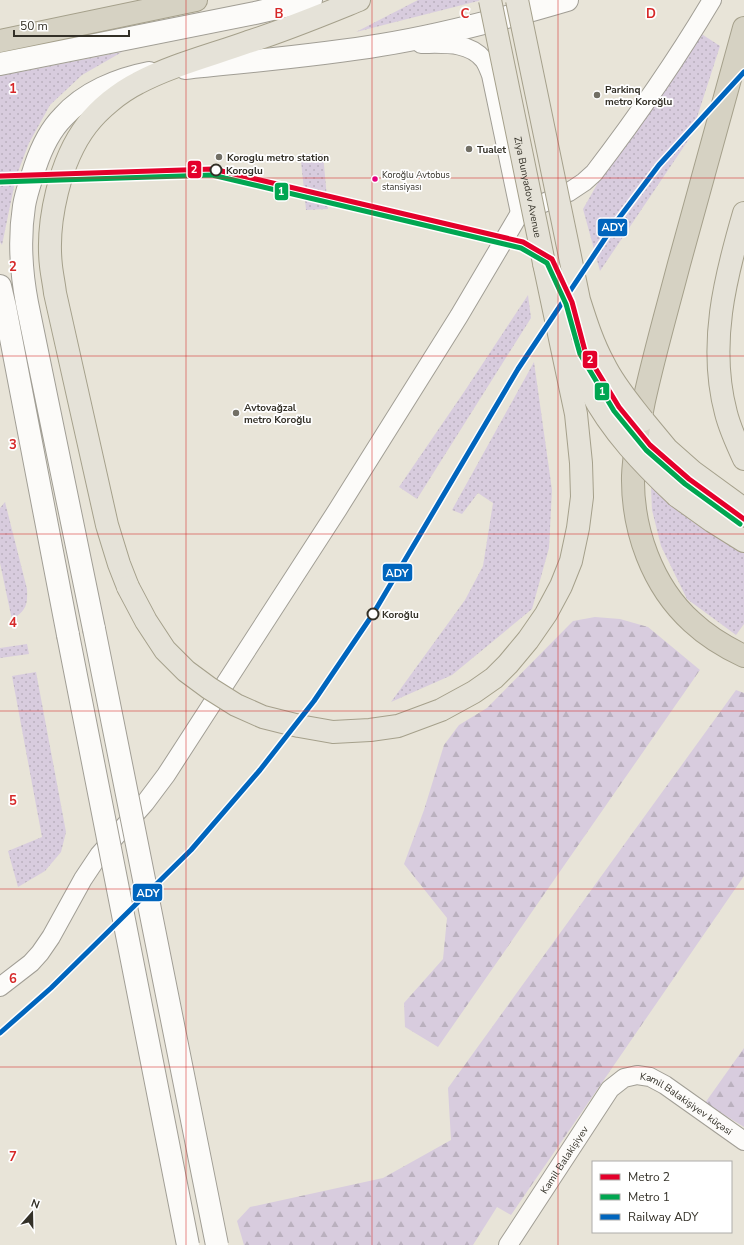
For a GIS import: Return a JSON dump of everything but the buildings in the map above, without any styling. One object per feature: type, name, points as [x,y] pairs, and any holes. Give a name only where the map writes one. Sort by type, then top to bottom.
[{"type":"highway","points":[[0,41],[196,0]]},
{"type":"highway","points":[[744,28],[651,367],[635,446],[633,476],[635,512],[643,545],[659,581],[676,605],[692,622],[728,648],[744,656]]},
{"type":"main road","points":[[0,64],[255,13],[311,0]]},
{"type":"main road","points":[[358,0],[278,32],[166,70],[137,83],[109,103],[87,124],[71,151],[59,184],[50,231],[51,265],[55,293],[107,525],[128,587],[146,621],[166,650],[186,671],[209,688],[236,704],[263,717],[299,726],[333,732],[370,730],[398,726],[441,710],[474,692],[494,678],[508,664],[528,640],[546,614],[561,586],[572,554],[578,528],[582,497],[582,463],[576,414],[544,263]]},
{"type":"main road","name":"Ziya Bunyadov Avenue","points":[[490,0],[544,263],[571,350],[590,391],[618,433],[647,467],[677,496],[712,521],[744,541]]},
{"type":"main road","points":[[517,0],[578,300],[589,333],[604,365],[619,389],[667,448],[693,472],[744,509]]},
{"type":"main road","points":[[217,1245],[94,629],[27,303],[21,258],[25,204],[40,155],[50,133],[62,117],[74,105],[93,93],[118,81],[166,70],[307,56],[382,45],[471,26],[567,0]]},
{"type":"main road","points":[[744,212],[723,294],[718,350],[720,384],[726,414],[735,440],[744,459]]},
{"type":"main road","points":[[0,286],[6,307],[68,635],[188,1245]]},
{"type":"street","points":[[0,987],[31,963],[40,953],[51,937],[83,879],[99,855],[145,803],[166,775],[334,515],[459,316],[520,213],[570,192],[594,173],[696,28],[712,0]]},
{"type":"street","points":[[382,45],[449,44],[464,47],[476,52],[485,61],[491,75],[520,213]]},
{"type":"street","name":"Kamil Balakişiyev küçəsi","points":[[624,1078],[637,1075],[650,1077],[666,1085],[744,1141]]},
{"type":"street","name":"Kamil Balakişiyev","points":[[508,1245],[610,1089],[624,1078]]},
{"type":"green space","points":[[418,0],[482,0],[356,32]]},
{"type":"green space","points":[[700,33],[720,46],[691,136],[600,271],[583,209],[603,174]]},
{"type":"green space","points":[[122,52],[82,75],[50,105],[29,143],[16,177],[2,245],[0,242],[0,76]]},
{"type":"green space","points":[[306,154],[323,154],[328,209],[306,210],[301,161]]},
{"type":"green space","points":[[528,295],[531,318],[417,499],[399,487]]},
{"type":"green space","points":[[534,362],[552,490],[549,548],[532,609],[452,675],[391,702],[465,600],[483,566],[493,503],[478,493],[462,514],[452,510]]},
{"type":"green space","points":[[651,487],[693,522],[744,552],[744,624],[736,635],[687,599],[661,546],[652,510]]},
{"type":"green space","points":[[5,502],[27,589],[25,608],[12,620],[0,563],[0,508]]},
{"type":"green space","points":[[595,617],[620,619],[648,627],[700,670],[438,1047],[405,1027],[404,1003],[443,959],[447,918],[404,864],[424,810],[444,745],[459,725],[487,708],[573,621]]},
{"type":"green space","points":[[27,644],[29,654],[0,658],[0,648]]},
{"type":"green space","points":[[36,672],[66,832],[61,852],[45,871],[18,887],[8,851],[42,837],[12,676]]},
{"type":"green space","points":[[736,690],[744,693],[744,876],[511,1215],[497,1207],[473,1245],[244,1245],[237,1221],[250,1207],[383,1178],[451,1140],[448,1088]]},
{"type":"green space","points":[[744,1048],[744,1127],[705,1103]]},
{"type":"metro line","name":"2","points":[[0,176],[213,169],[523,242],[552,259],[572,302],[585,351],[619,407],[650,445],[689,479],[744,519]]},
{"type":"metro line","name":"1","points":[[0,182],[212,175],[521,248],[547,263],[566,304],[580,354],[614,411],[646,450],[685,484],[740,524]]},
{"type":"rail line","name":"ADY","points":[[0,1033],[51,988],[191,850],[260,770],[314,701],[373,614],[518,369],[616,222],[659,165],[744,72]]},
{"type":"place","name":"Parkinq metro Koroğlu","points":[[597,95]]},
{"type":"place","name":"Tualet","points":[[469,149]]},
{"type":"place","name":"Koroglu metro station","points":[[219,157]]},
{"type":"place","name":"Koroglu","points":[[216,170]]},
{"type":"place","name":"Koroğlu Avtobus stansiyası","points":[[375,179]]},
{"type":"place","name":"Avtovağzal metro Koroğlu","points":[[236,413]]},
{"type":"place","name":"Koroğlu","points":[[373,614]]}]
